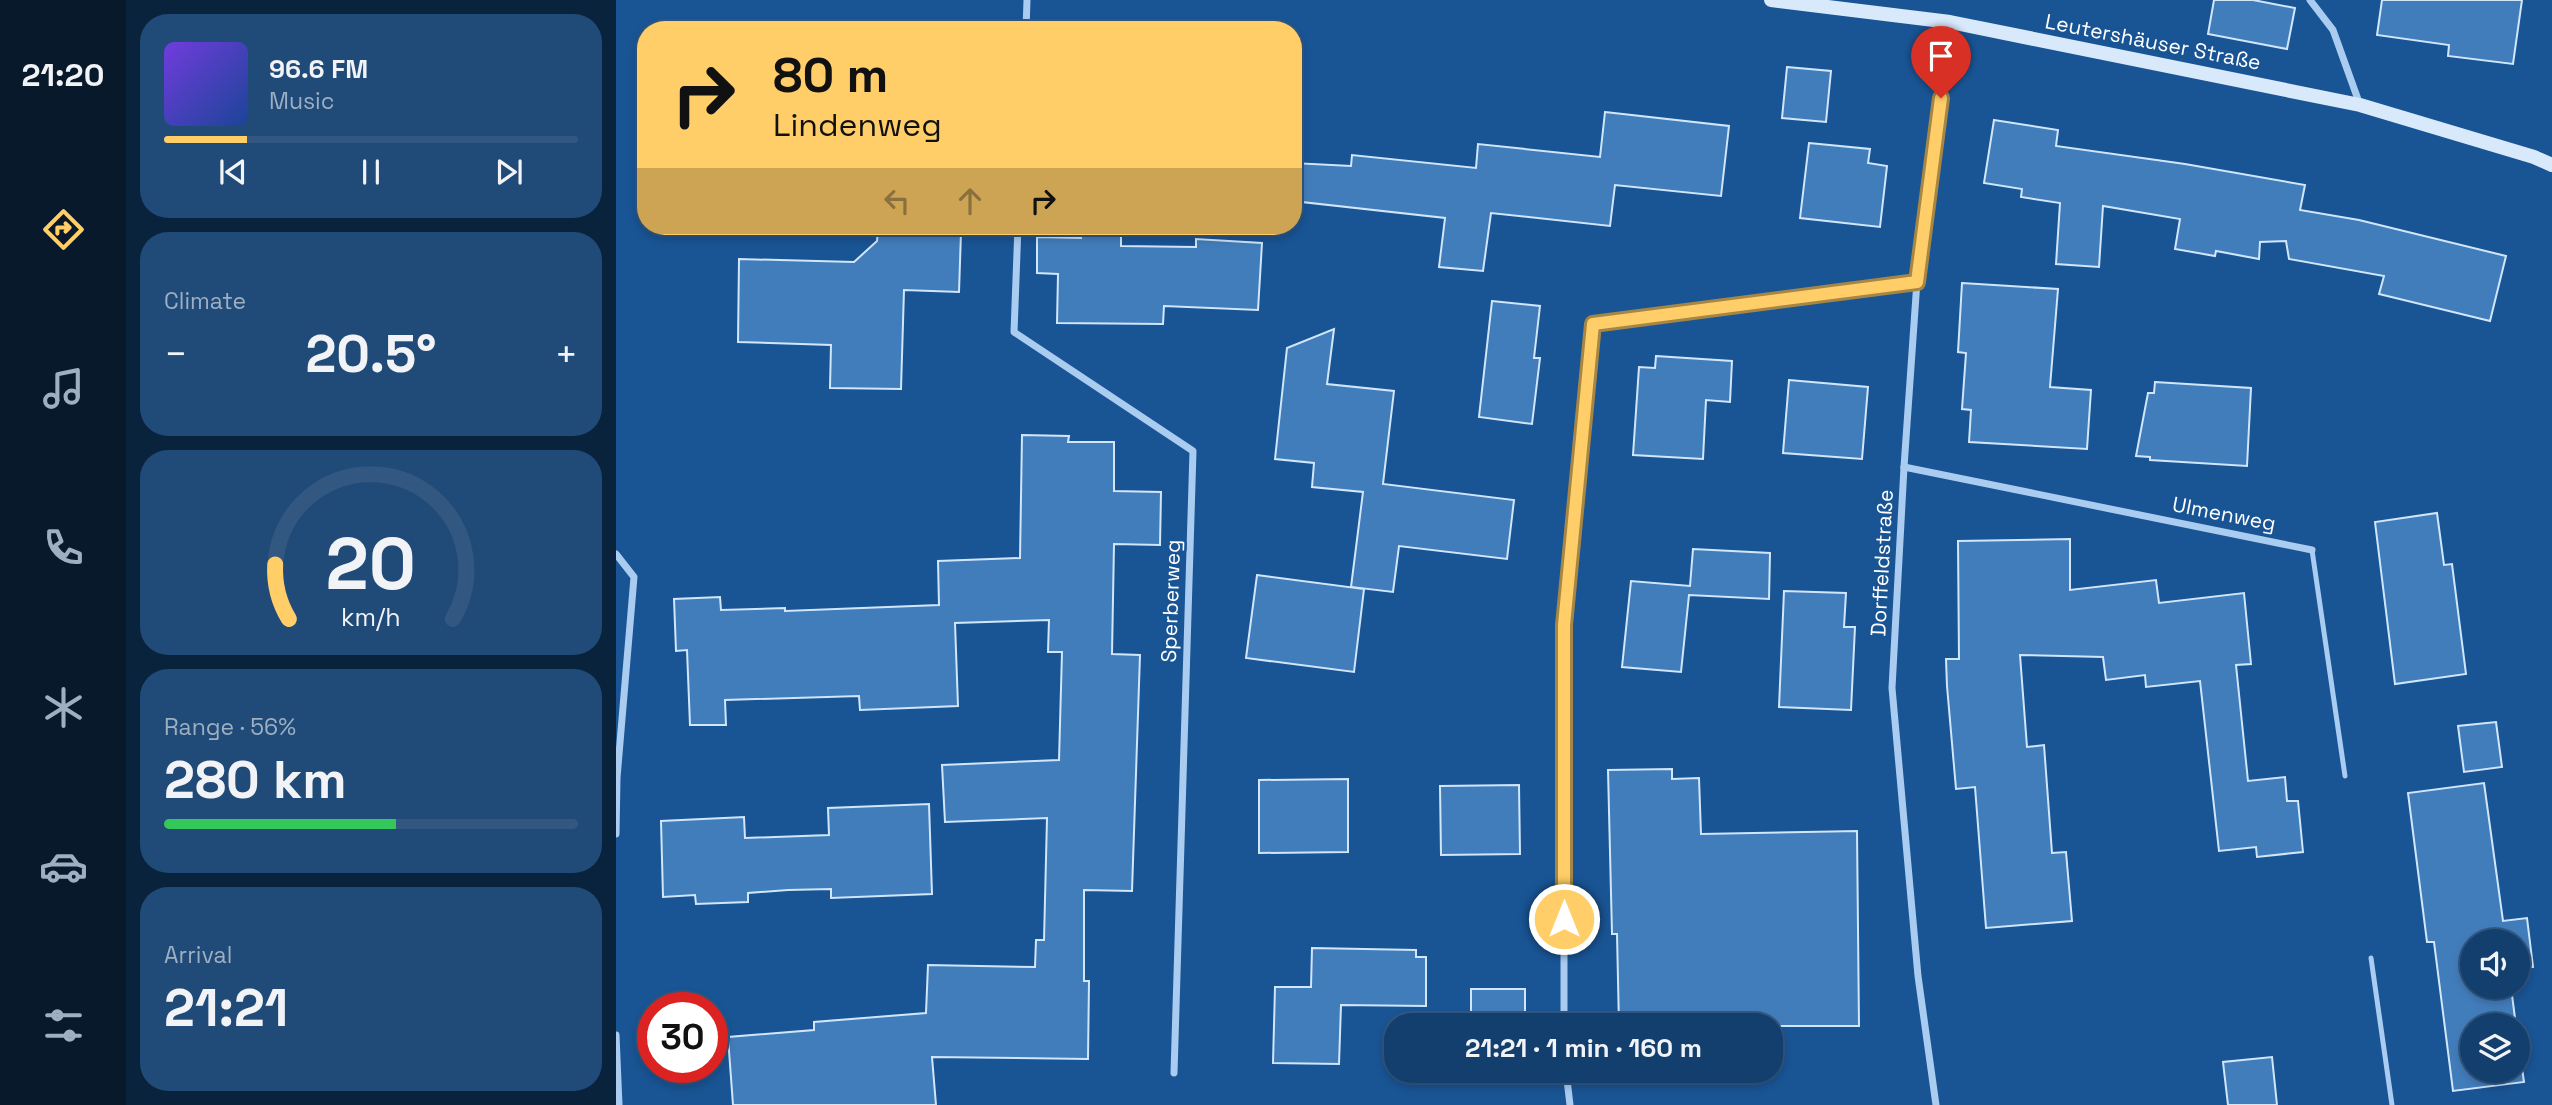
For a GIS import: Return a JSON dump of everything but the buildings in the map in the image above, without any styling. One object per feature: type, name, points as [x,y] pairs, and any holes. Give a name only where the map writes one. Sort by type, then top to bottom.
[{"type":"main road","name":"Leutershäuser Straße","points":[[1771,0],[1950,22],[2360,105],[2534,157],[2552,165]]},
{"type":"street","points":[[1026,21],[1027,0]]},
{"type":"street","points":[[2310,0],[2333,30],[2360,105]]},
{"type":"street","name":"Dorffeldstraße","points":[[1936,1105],[1919,976],[1892,688],[1917,282],[1950,22]]},
{"type":"street","name":"Sperberweg","points":[[1018,235],[1014,332],[1193,451],[1174,1073]]},
{"type":"street","points":[[1564,1013],[1564,625],[1593,324],[1917,282]]},
{"type":"street","name":"Ulmenweg","points":[[1904,467],[2312,550]]},
{"type":"street","points":[[616,554],[634,577],[617,778],[616,834]]},
{"type":"street","points":[[616,1035],[620,1105]]},
{"type":"street","points":[[1567,1083],[1570,1105]]},
{"type":"lane","name":"Ulmenweg","points":[[2312,550],[2344,776]]},
{"type":"lane","points":[[2371,958],[2392,1105]]},
{"type":"route","points":[[1564,919],[1564,625],[1593,324],[1917,282],[1941,98]]}]
